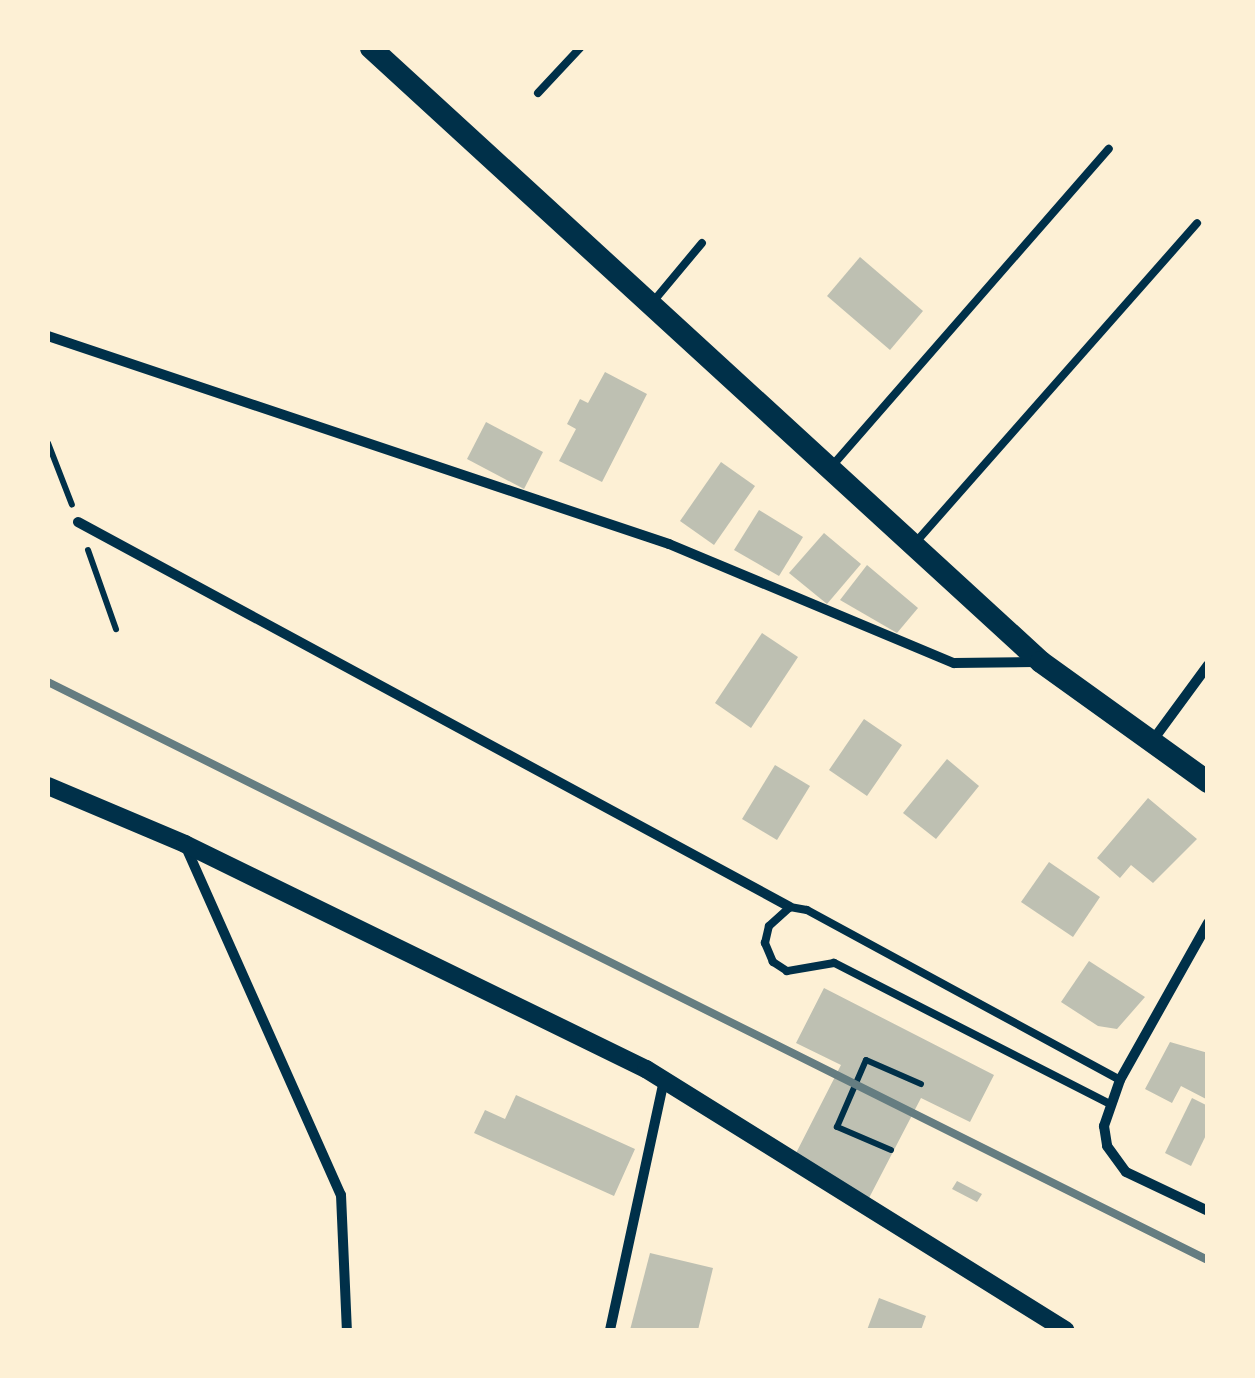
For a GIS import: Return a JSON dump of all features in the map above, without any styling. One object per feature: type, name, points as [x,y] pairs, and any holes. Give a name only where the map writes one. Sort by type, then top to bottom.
[{"type":"main road","points":[[371,48],[1041,662],[1208,782]]},
{"type":"street","points":[[48,336],[669,544],[954,663],[1041,662]]},
{"type":"street","points":[[78,522],[790,907]]},
{"type":"street","points":[[1152,741],[1208,665]]},
{"type":"street","points":[[48,786],[185,844],[664,1080],[1066,1330]]},
{"type":"street","points":[[185,844],[341,1195],[347,1330]]},
{"type":"street","points":[[1208,923],[1120,1080],[1104,1126],[1116,1163],[1208,1212]]},
{"type":"street","points":[[610,1330],[664,1080]]},
{"type":"lane","points":[[538,93],[580,48]]},
{"type":"lane","points":[[829,470],[1109,149]]},
{"type":"lane","points":[[913,545],[1198,222]]},
{"type":"lane","points":[[650,306],[702,244]]},
{"type":"lane","points":[[1110,1104],[834,963],[787,971],[773,962],[766,943],[769,926],[790,907],[807,910],[1120,1080]]},
{"type":"path","points":[[891,1150],[837,1127],[866,1060],[921,1084]]},
{"type":"building","points":[[860,257],[923,311],[890,350],[827,296]]},
{"type":"building","points":[[605,372],[647,394],[602,482],[559,461],[576,429],[567,424],[580,399],[588,403]]},
{"type":"building","points":[[486,422],[543,452],[524,489],[467,459]]},
{"type":"building","points":[[721,462],[755,486],[714,545],[680,521]]},
{"type":"building","points":[[759,510],[803,537],[779,576],[734,550]]},
{"type":"building","points":[[824,533],[861,564],[827,604],[789,573]]},
{"type":"building","points":[[867,565],[918,608],[897,633],[840,600]]},
{"type":"building","points":[[762,633],[798,657],[751,728],[715,703]]},
{"type":"building","points":[[864,719],[902,745],[867,796],[829,770]]},
{"type":"building","points":[[947,759],[979,786],[936,839],[903,813]]},
{"type":"building","points":[[775,765],[810,786],[777,840],[742,819]]},
{"type":"building","points":[[1148,798],[1197,839],[1153,883],[1131,865],[1120,878],[1097,858]]},
{"type":"building","points":[[1049,862],[1100,897],[1073,937],[1021,902]]},
{"type":"building","points":[[1089,961],[1145,997],[1117,1029],[1098,1026],[1061,1002]]},
{"type":"building","points":[[824,988],[994,1075],[970,1122],[921,1098],[869,1198],[793,1159],[841,1065],[796,1043]]},
{"type":"building","points":[[1170,1042],[1208,1053],[1208,1100],[1181,1086],[1172,1103],[1145,1089]]},
{"type":"building","points":[[516,1095],[635,1149],[614,1196],[474,1133],[485,1110],[505,1119]]},
{"type":"building","points":[[1192,1098],[1208,1106],[1208,1131],[1191,1166],[1165,1153]]},
{"type":"building","points":[[957,1181],[982,1194],[977,1202],[952,1189]]},
{"type":"building","points":[[650,1253],[713,1268],[698,1330],[630,1330]]},
{"type":"building","points":[[879,1298],[926,1316],[921,1330],[867,1330]]},
{"type":"railway","points":[[48,682],[1208,1260]]}]
